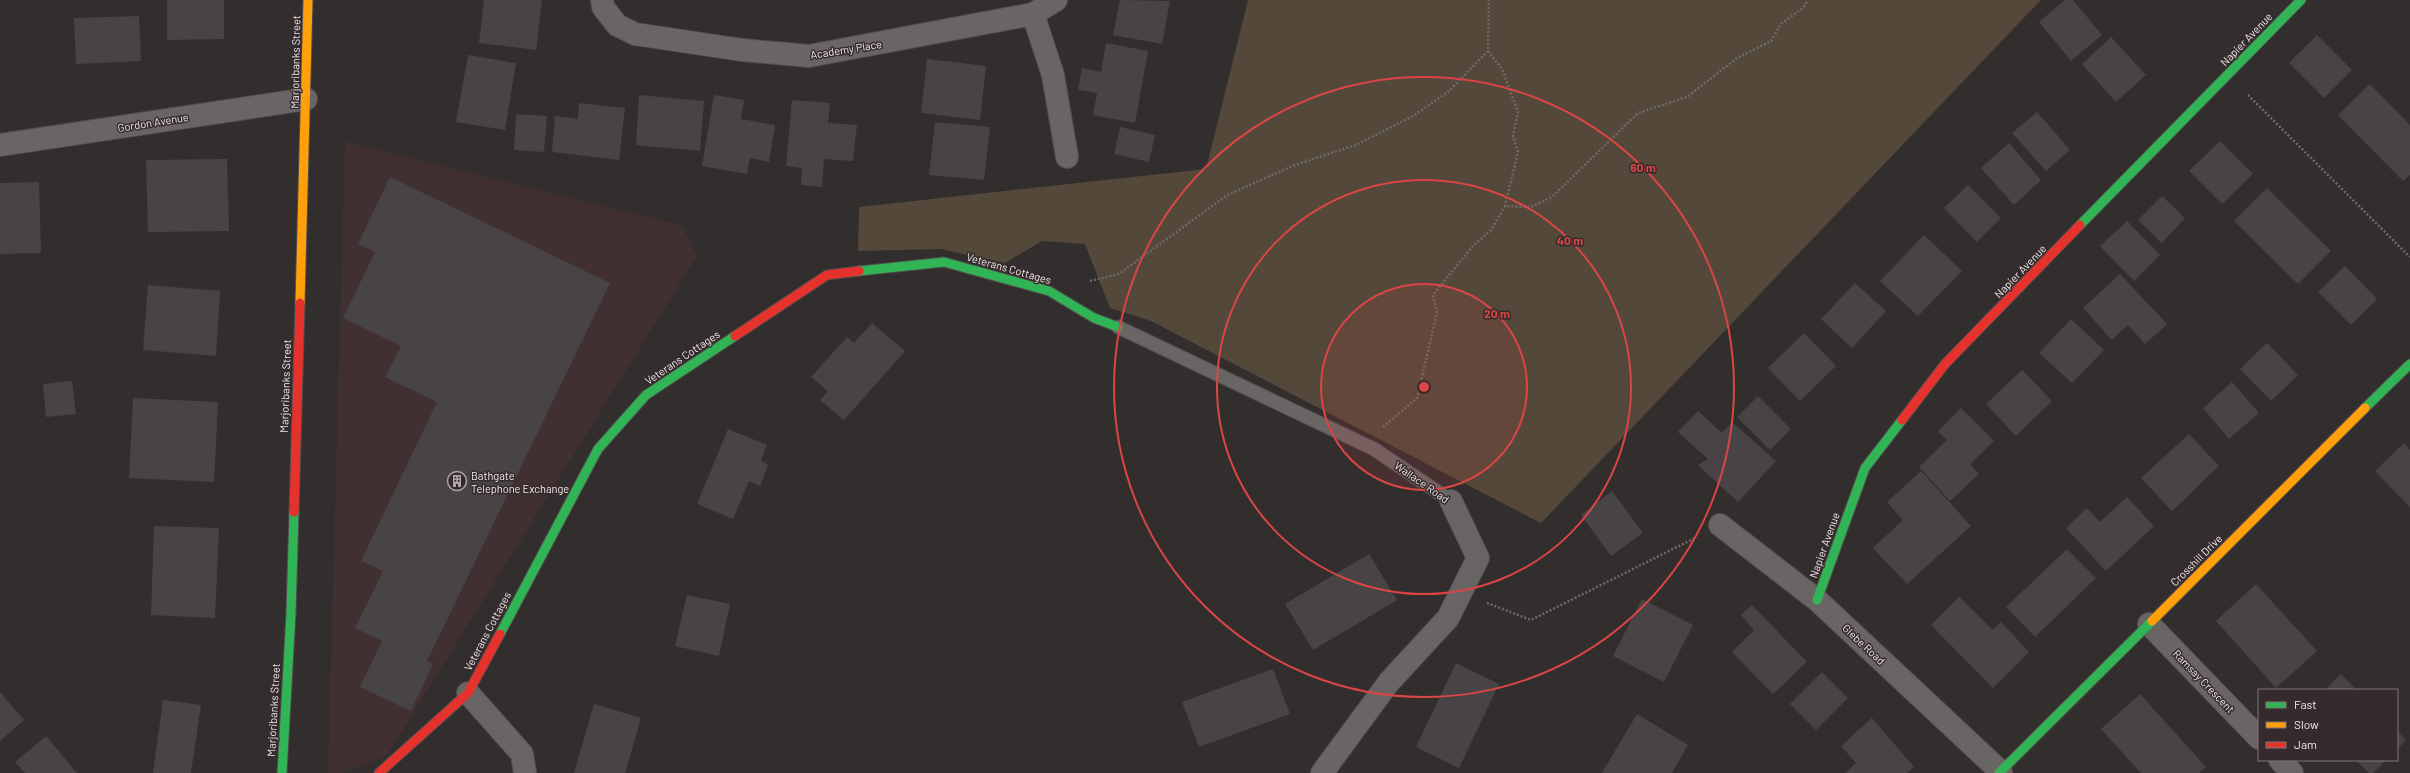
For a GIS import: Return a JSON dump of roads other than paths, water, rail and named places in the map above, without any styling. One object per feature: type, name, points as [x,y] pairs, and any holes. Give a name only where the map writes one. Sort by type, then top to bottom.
[{"type":"street","name":"Marjoribanks Street","points":[[282,773],[290,613],[308,0]]},
{"type":"street","name":"Academy Place","points":[[602,0],[603,7],[617,25],[634,34],[742,50],[809,56],[1033,14],[1056,0]]},
{"type":"street","name":"Napier Avenue","points":[[1817,600],[1865,468],[1945,364],[2301,0]]},
{"type":"street","points":[[1033,14],[1053,75],[1067,157]]},
{"type":"street","name":"Gordon Avenue","points":[[0,145],[306,99]]},
{"type":"street","name":"Veterans Cottages","points":[[379,773],[468,693],[598,449],[646,395],[827,275],[944,262],[1049,291],[1094,318],[1118,327]]},
{"type":"street","name":"Crosshill Drive","points":[[2000,772],[2410,364]]},
{"type":"street","name":"Wallace Road","points":[[1322,773],[1389,682],[1448,618],[1478,558],[1451,501]]},
{"type":"street","name":"Glebe Road","points":[[1720,525],[1817,600],[2000,772]]},
{"type":"street","name":"Ramsay Crescent","points":[[2149,624],[2258,737]]},
{"type":"street","points":[[468,693],[522,754],[525,773]]},
{"type":"street","points":[[2281,761],[2292,773]]},
{"type":"lane","name":"Wallace Road","points":[[1118,327],[1374,449],[1451,501]]},
{"type":"place","name":"Bathgate Telephone Exchange","points":[[457,481]]}]
